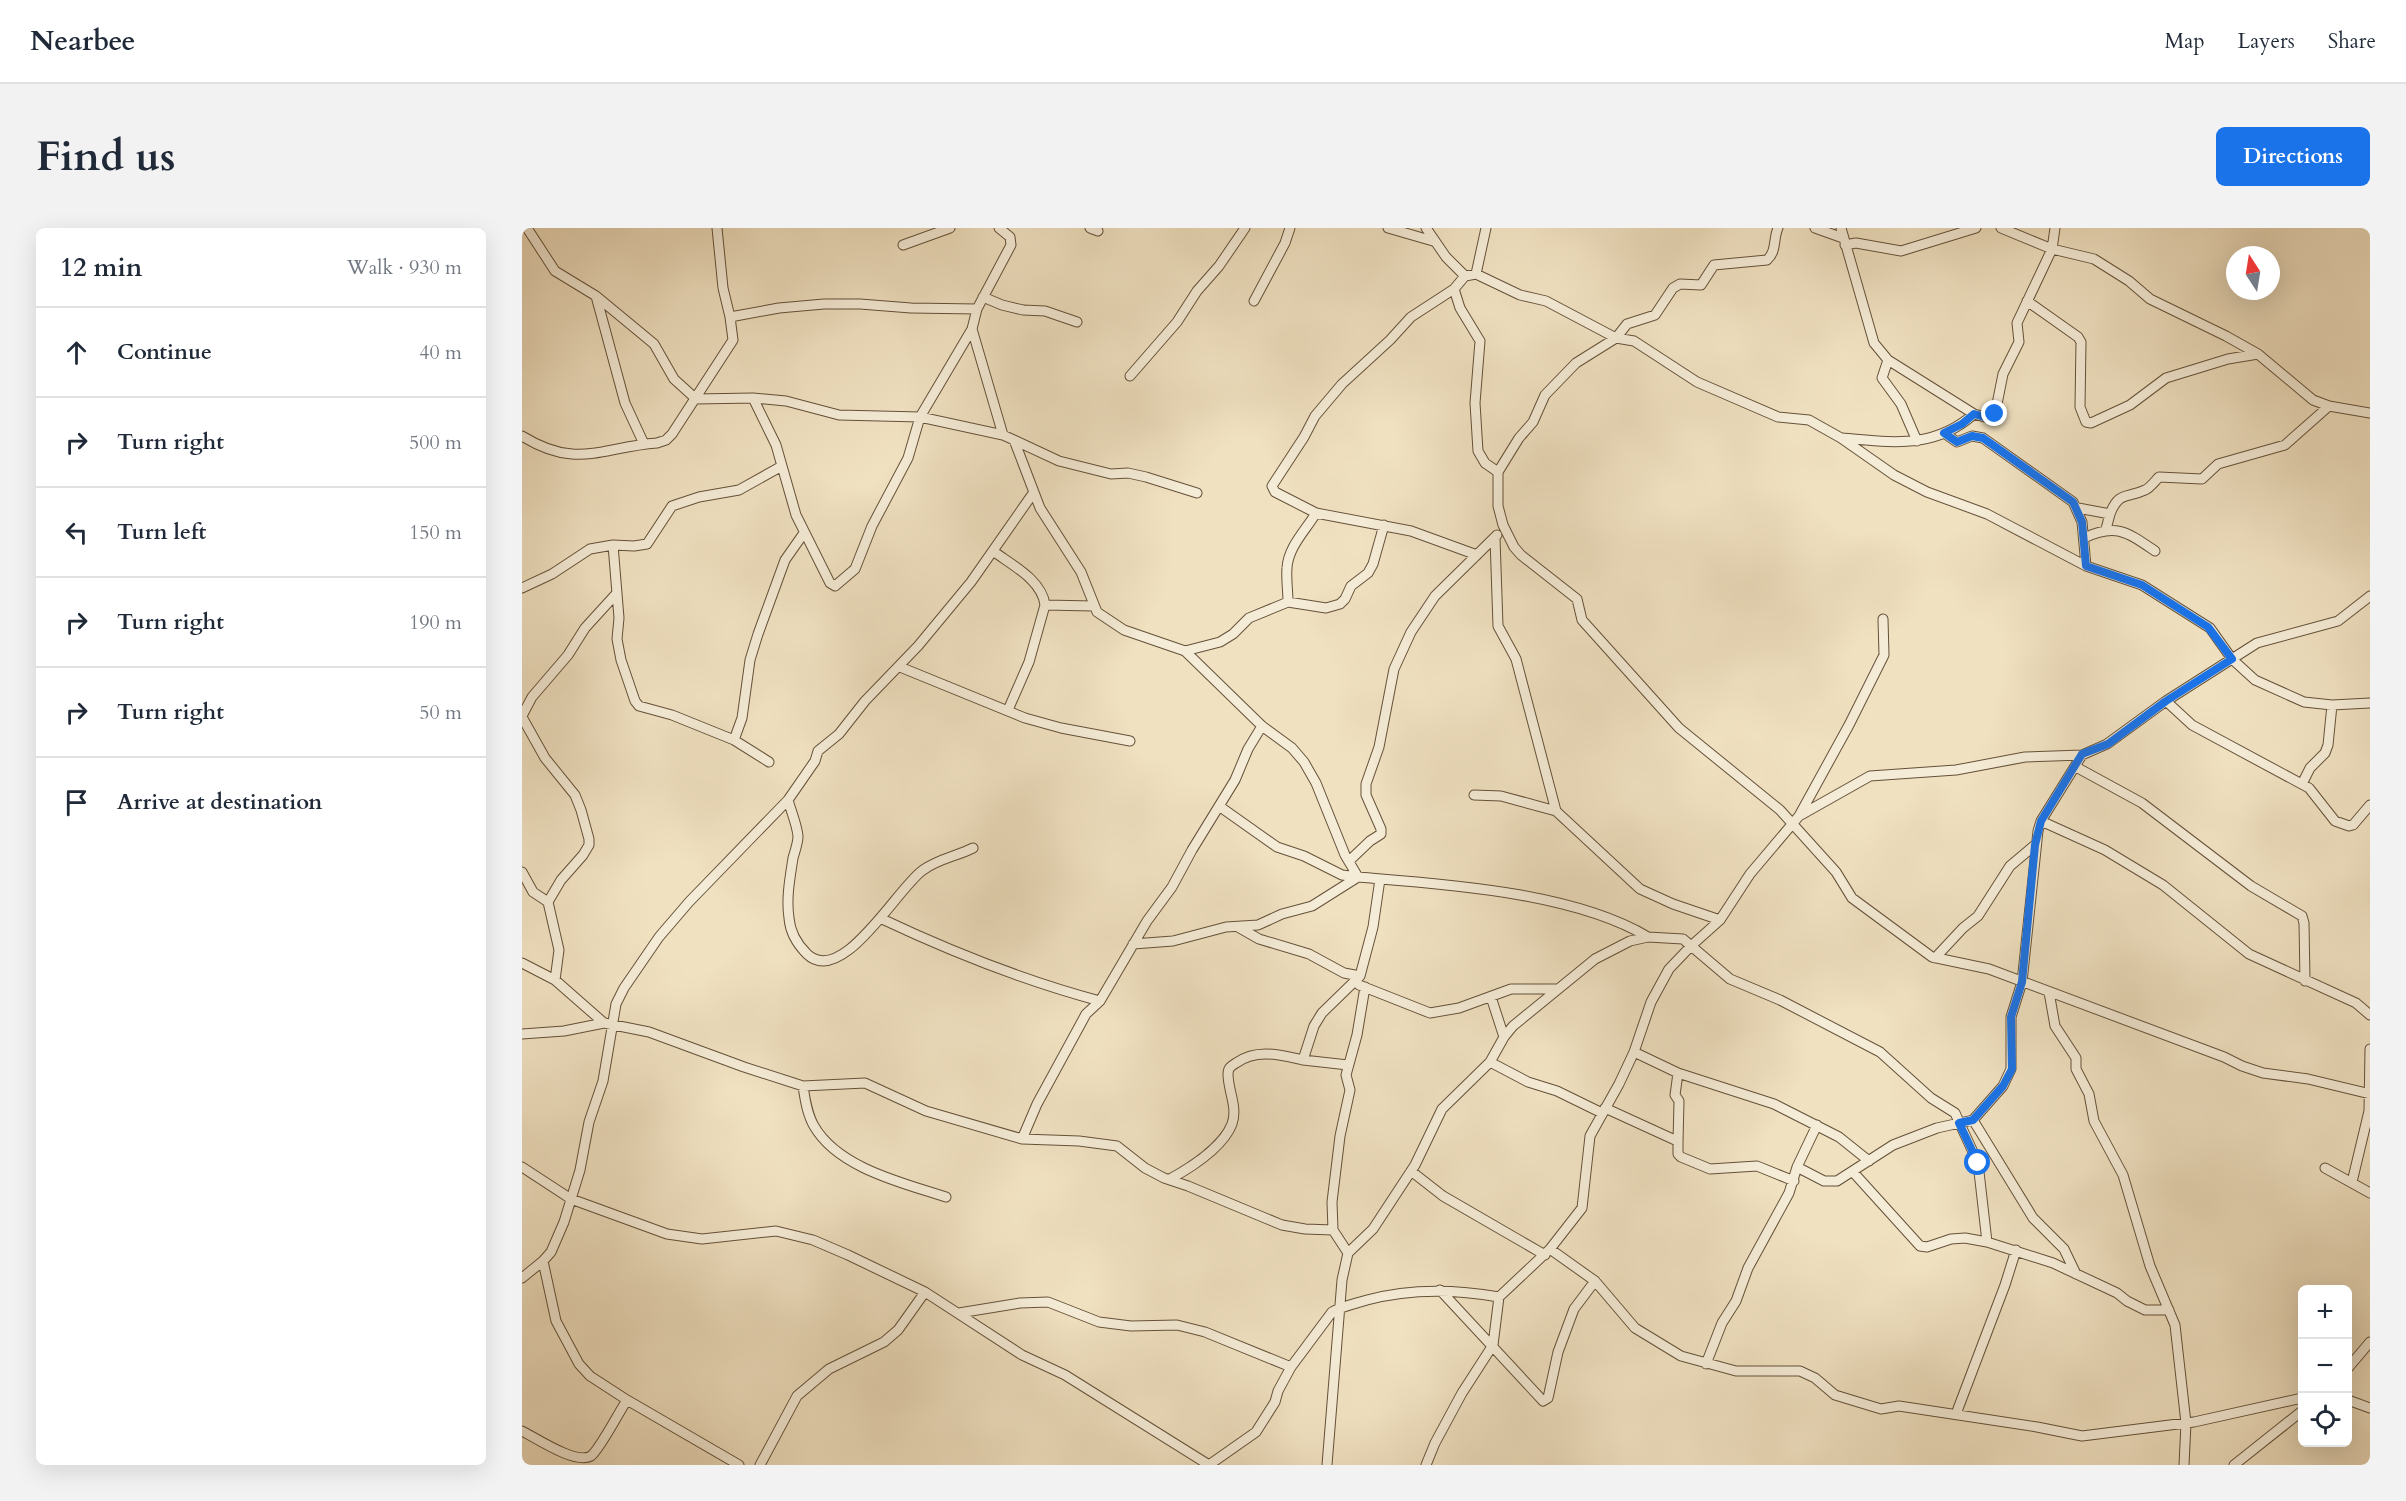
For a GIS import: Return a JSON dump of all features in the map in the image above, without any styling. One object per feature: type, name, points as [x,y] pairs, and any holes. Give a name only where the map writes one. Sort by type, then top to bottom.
[{"type":"street","points":[[527,228],[555,271],[596,296],[654,344],[674,379],[696,399],[786,400],[839,415],[920,417],[1003,435],[1059,460],[1111,474],[1128,473],[1146,477],[1197,493]]},
{"type":"street","points":[[522,436],[552,451],[584,455],[666,440],[696,399],[732,340],[730,317],[723,288],[717,228]]},
{"type":"street","points":[[903,245],[950,228]]},
{"type":"street","points":[[753,398],[776,445],[796,515],[832,586],[855,568],[872,526],[908,458],[920,417],[972,329],[977,309],[1011,244],[1010,237],[999,228]]},
{"type":"street","points":[[1130,376],[1177,322],[1197,291],[1219,266],[1245,228]]},
{"type":"street","points":[[1254,301],[1285,243],[1290,228]]},
{"type":"street","points":[[1388,228],[1433,241]]},
{"type":"street","points":[[1426,228],[1433,241],[1465,276]]},
{"type":"street","points":[[1476,274],[1486,228]]},
{"type":"street","points":[[1778,228],[1774,237],[1774,250],[1767,260],[1712,266],[1701,285],[1677,285],[1670,291],[1655,315],[1627,324],[1616,338],[1576,363],[1545,395],[1533,422],[1519,438],[1498,472],[1497,500],[1503,525],[1514,547],[1577,599],[1582,620],[1679,728],[1795,819],[1856,902],[1935,958],[1989,969],[2263,1073],[2308,1079],[2369,1094]]},
{"type":"street","points":[[1815,228],[1856,243],[1901,251],[1976,228]]},
{"type":"street","points":[[2001,228],[2052,249],[2094,259],[2129,281],[2150,299],[2258,354],[2306,395],[2329,406],[2370,413]]},
{"type":"street","points":[[1843,237],[1874,343],[1888,360],[1974,414],[1985,417],[1992,416],[1997,410],[2003,374],[2019,342],[2017,323],[2052,249],[2055,228]]},
{"type":"street","points":[[1477,555],[1411,531],[1316,513],[1275,492],[1272,486],[1315,416],[1342,384],[1411,317],[1454,289],[1465,276],[1476,274],[1520,295],[1546,301],[1616,338],[1634,341],[1697,382],[1778,417],[1809,420],[1841,438],[1901,479],[1927,492],[1987,514],[2086,566],[2142,585],[2208,627],[2249,677],[2298,701],[2332,705],[2370,703]]},
{"type":"street","points":[[1454,289],[1460,308],[1480,341],[1474,403],[1478,451],[1485,463],[1498,472]]},
{"type":"street","points":[[596,296],[625,403],[644,444]]},
{"type":"street","points":[[983,297],[1023,310],[1045,310],[1077,322]]},
{"type":"street","points":[[2027,301],[2078,337],[2081,342],[2080,407],[2086,422],[2091,423],[2130,405],[2166,378],[2228,359],[2258,354]]},
{"type":"street","points":[[730,317],[779,308],[824,304],[977,309]]},
{"type":"street","points":[[972,329],[1003,435]]},
{"type":"street","points":[[1888,360],[1882,378],[1901,404],[1917,441]]},
{"type":"street","points":[[2106,529],[2115,502],[2120,498],[2144,490],[2159,477],[2202,479],[2217,464],[2285,445],[2329,406]]},
{"type":"street","points":[[1841,438],[1906,443],[1944,433],[1962,424],[1974,414]]},
{"type":"street","points":[[1944,433],[1957,442],[1972,436],[1983,438],[2073,502],[2078,508],[2084,538],[2086,566]]},
{"type":"street","points":[[1014,440],[1051,528],[1081,572],[1097,612],[1124,630],[1185,651],[1262,726],[1292,748],[1304,762],[1358,877]]},
{"type":"street","points":[[522,588],[552,574],[590,549],[613,545],[647,544],[672,506],[699,496],[739,490],[782,466]]},
{"type":"street","points":[[522,1278],[543,1261],[555,1242],[571,1199],[580,1170],[589,1122],[603,1081],[608,1023],[624,987],[659,937],[689,902],[788,800],[815,761],[818,751],[839,734],[865,701],[900,667],[971,582],[1034,492]]},
{"type":"street","points":[[2078,508],[2110,514]]},
{"type":"street","points":[[1288,602],[1289,556],[1316,513]]},
{"type":"street","points":[[1185,651],[1220,642],[1233,634],[1249,618],[1288,602],[1326,608],[1340,604],[1351,586],[1368,573],[1373,564],[1384,525]]},
{"type":"street","points":[[1349,861],[1381,834],[1366,795],[1366,784],[1379,747],[1394,669],[1410,632],[1435,596],[1495,538],[1503,525]]},
{"type":"street","points":[[2084,538],[2106,529],[2124,533],[2155,551]]},
{"type":"street","points":[[734,740],[742,718],[750,660],[758,634],[785,560],[804,533]]},
{"type":"street","points":[[1495,538],[1498,626],[1516,659],[1556,811]]},
{"type":"street","points":[[613,545],[620,618],[617,639],[621,660],[639,706],[672,715],[734,740],[769,762]]},
{"type":"street","points":[[993,551],[1035,583],[1044,596],[1045,606],[1029,662],[1008,710]]},
{"type":"street","points":[[555,980],[559,950],[548,902],[561,880],[589,845],[589,839],[582,810],[575,795],[545,758],[522,717],[532,697],[568,655],[585,628],[616,594]]},
{"type":"street","points":[[1795,819],[1870,776],[1956,770],[2025,757],[2082,754],[2108,744],[2166,701],[2257,643],[2338,621],[2370,596]]},
{"type":"street","points":[[1045,606],[1093,606]]},
{"type":"street","points":[[1426,1465],[1461,1393],[1493,1345],[1499,1298],[1548,1252],[1582,1208],[1588,1142],[1620,1084],[1654,996],[1669,969],[1720,920],[1750,874],[1795,819],[1850,725],[1884,655],[1883,619]]},
{"type":"street","points":[[900,667],[1025,718],[1061,728],[1130,741]]},
{"type":"street","points":[[2166,701],[2192,725],[2309,788],[2330,817],[2349,826],[2356,824],[2370,805]]},
{"type":"street","points":[[2302,784],[2310,768],[2325,753],[2328,745],[2332,705]]},
{"type":"street","points":[[1022,1139],[1037,1104],[1086,1014],[1100,1001],[1133,944],[1172,887],[1262,726]]},
{"type":"street","points":[[1797,1167],[1828,1182],[1837,1181],[1893,1145],[1932,1130],[1973,1120],[2003,1086],[2010,1074],[2011,1017],[2022,982],[2035,845],[2041,821],[2082,754]]},
{"type":"street","points":[[2076,767],[2142,803],[2197,843],[2242,880],[2302,916],[2305,981]]},
{"type":"street","points":[[1474,795],[1509,798],[1556,811],[1640,889],[1673,904],[1720,920]]},
{"type":"street","points":[[788,800],[798,835],[788,888],[788,916],[796,941],[813,959],[828,961],[843,954],[882,919],[922,870],[973,848]]},
{"type":"street","points":[[1219,806],[1277,847],[1304,856],[1342,875],[1453,886],[1548,900],[1627,924],[1648,937]]},
{"type":"street","points":[[2041,821],[2119,857],[2190,905],[2249,954],[2356,1003],[2370,1015]]},
{"type":"street","points":[[1935,958],[1978,915],[2010,866],[2035,845]]},
{"type":"street","points":[[522,872],[532,892],[548,902]]},
{"type":"street","points":[[1133,944],[1173,940],[1226,927],[1258,925],[1282,914],[1312,906],[1358,877]]},
{"type":"street","points":[[1303,1060],[1314,1026],[1322,1013],[1333,1000],[1357,980],[1373,927],[1380,879]]},
{"type":"street","points":[[882,919],[930,942],[999,969],[1051,988],[1100,1001]]},
{"type":"street","points":[[1238,927],[1259,939],[1309,954],[1357,980],[1365,987],[1430,1013],[1452,1010],[1511,989],[1558,989]]},
{"type":"street","points":[[1327,1465],[1342,1280],[1348,1253],[1373,1229],[1411,1171],[1442,1109],[1490,1062],[1504,1036],[1513,1026],[1608,951],[1630,941],[1648,937],[1679,938],[1730,980],[1780,1000],[1880,1052],[1931,1098],[1955,1113],[1978,1163],[1987,1242]]},
{"type":"street","points":[[522,963],[555,980],[608,1023]]},
{"type":"street","points":[[1348,1253],[1333,1230],[1332,1202],[1340,1137],[1350,1090],[1346,1075],[1357,1035],[1365,987]]},
{"type":"street","points":[[2049,992],[2055,1026],[2076,1058],[2076,1069],[2089,1094],[2094,1121],[2123,1175],[2150,1266],[2169,1310],[2177,1338],[2186,1423],[2184,1465]]},
{"type":"street","points":[[1491,997],[1504,1036]]},
{"type":"street","points":[[522,1034],[564,1031],[608,1023],[649,1032],[803,1086],[864,1083],[926,1111],[1022,1139],[1078,1141],[1117,1146],[1145,1168],[1282,1225],[1333,1230]]},
{"type":"street","points":[[2352,1182],[2367,1128],[2370,1049]]},
{"type":"street","points":[[1634,1052],[1678,1073],[1774,1104],[1845,1140],[1869,1161]]},
{"type":"street","points":[[1170,1179],[1197,1164],[1232,1125],[1234,1100],[1228,1076],[1229,1069],[1246,1056],[1273,1054],[1348,1065]]},
{"type":"street","points":[[1490,1062],[1528,1082],[1557,1091],[1678,1142]]},
{"type":"street","points":[[1678,1073],[1675,1095],[1679,1101],[1679,1156],[1710,1168],[1757,1166],[1794,1181]]},
{"type":"street","points":[[803,1086],[806,1104],[814,1126],[828,1144],[856,1164],[894,1181],[946,1197]]},
{"type":"street","points":[[1973,1120],[2033,1218],[2064,1250],[2076,1274]]},
{"type":"street","points":[[1706,1364],[1722,1323],[1736,1301],[1748,1268],[1794,1181],[1797,1167],[1817,1125]]},
{"type":"street","points":[[522,1167],[571,1199],[640,1225],[684,1238],[702,1239],[776,1231],[792,1233],[848,1255],[925,1292],[1022,1355],[1065,1375],[1206,1464],[1256,1432],[1275,1402],[1278,1391],[1291,1367],[1332,1312],[1341,1307],[1390,1293],[1465,1291],[1499,1298]]},
{"type":"street","points":[[2325,1168],[2370,1193]]},
{"type":"street","points":[[1411,1171],[1443,1196],[1548,1252],[1595,1281],[1635,1328],[1666,1349],[1706,1364],[1743,1371],[1800,1371],[1815,1378],[1835,1395],[1881,1409],[1899,1406],[2082,1436],[2186,1423],[2298,1399]]},
{"type":"street","points":[[1853,1172],[1920,1246],[1927,1247],[1951,1239],[1965,1238],[1987,1242],[2016,1250],[2076,1274],[2117,1293],[2145,1310],[2169,1310]]},
{"type":"street","points":[[1956,1414],[2006,1285],[2016,1250]]},
{"type":"street","points":[[543,1261],[556,1322],[579,1364],[590,1376],[739,1465]]},
{"type":"street","points":[[1440,1290],[1493,1345],[1539,1398],[1546,1400],[1558,1352],[1574,1309],[1595,1281]]},
{"type":"street","points":[[760,1465],[796,1396],[829,1369],[884,1342],[898,1330],[925,1292]]},
{"type":"street","points":[[959,1313],[1048,1302],[1100,1322],[1131,1326],[1177,1325],[1205,1332],[1291,1367]]},
{"type":"street","points":[[2352,1363],[2370,1342]]},
{"type":"street","points":[[522,1431],[552,1449],[574,1457],[585,1458],[595,1451],[627,1400]]},
{"type":"street","points":[[2352,1401],[2370,1408]]},
{"type":"street","points":[[2235,1465],[2298,1414]]},
{"type":"route","points":[[1978,1163],[1959,1123],[1973,1120],[2003,1086],[2012,1069],[2011,1017],[2022,982],[2035,845],[2041,821],[2082,754],[2108,744],[2166,701],[2232,659],[2208,627],[2142,585],[2086,566],[2082,522],[2078,508],[2073,502],[1983,438],[1972,436],[1957,442],[1944,433],[1962,424],[1974,414],[1985,417],[1995,414]]}]
